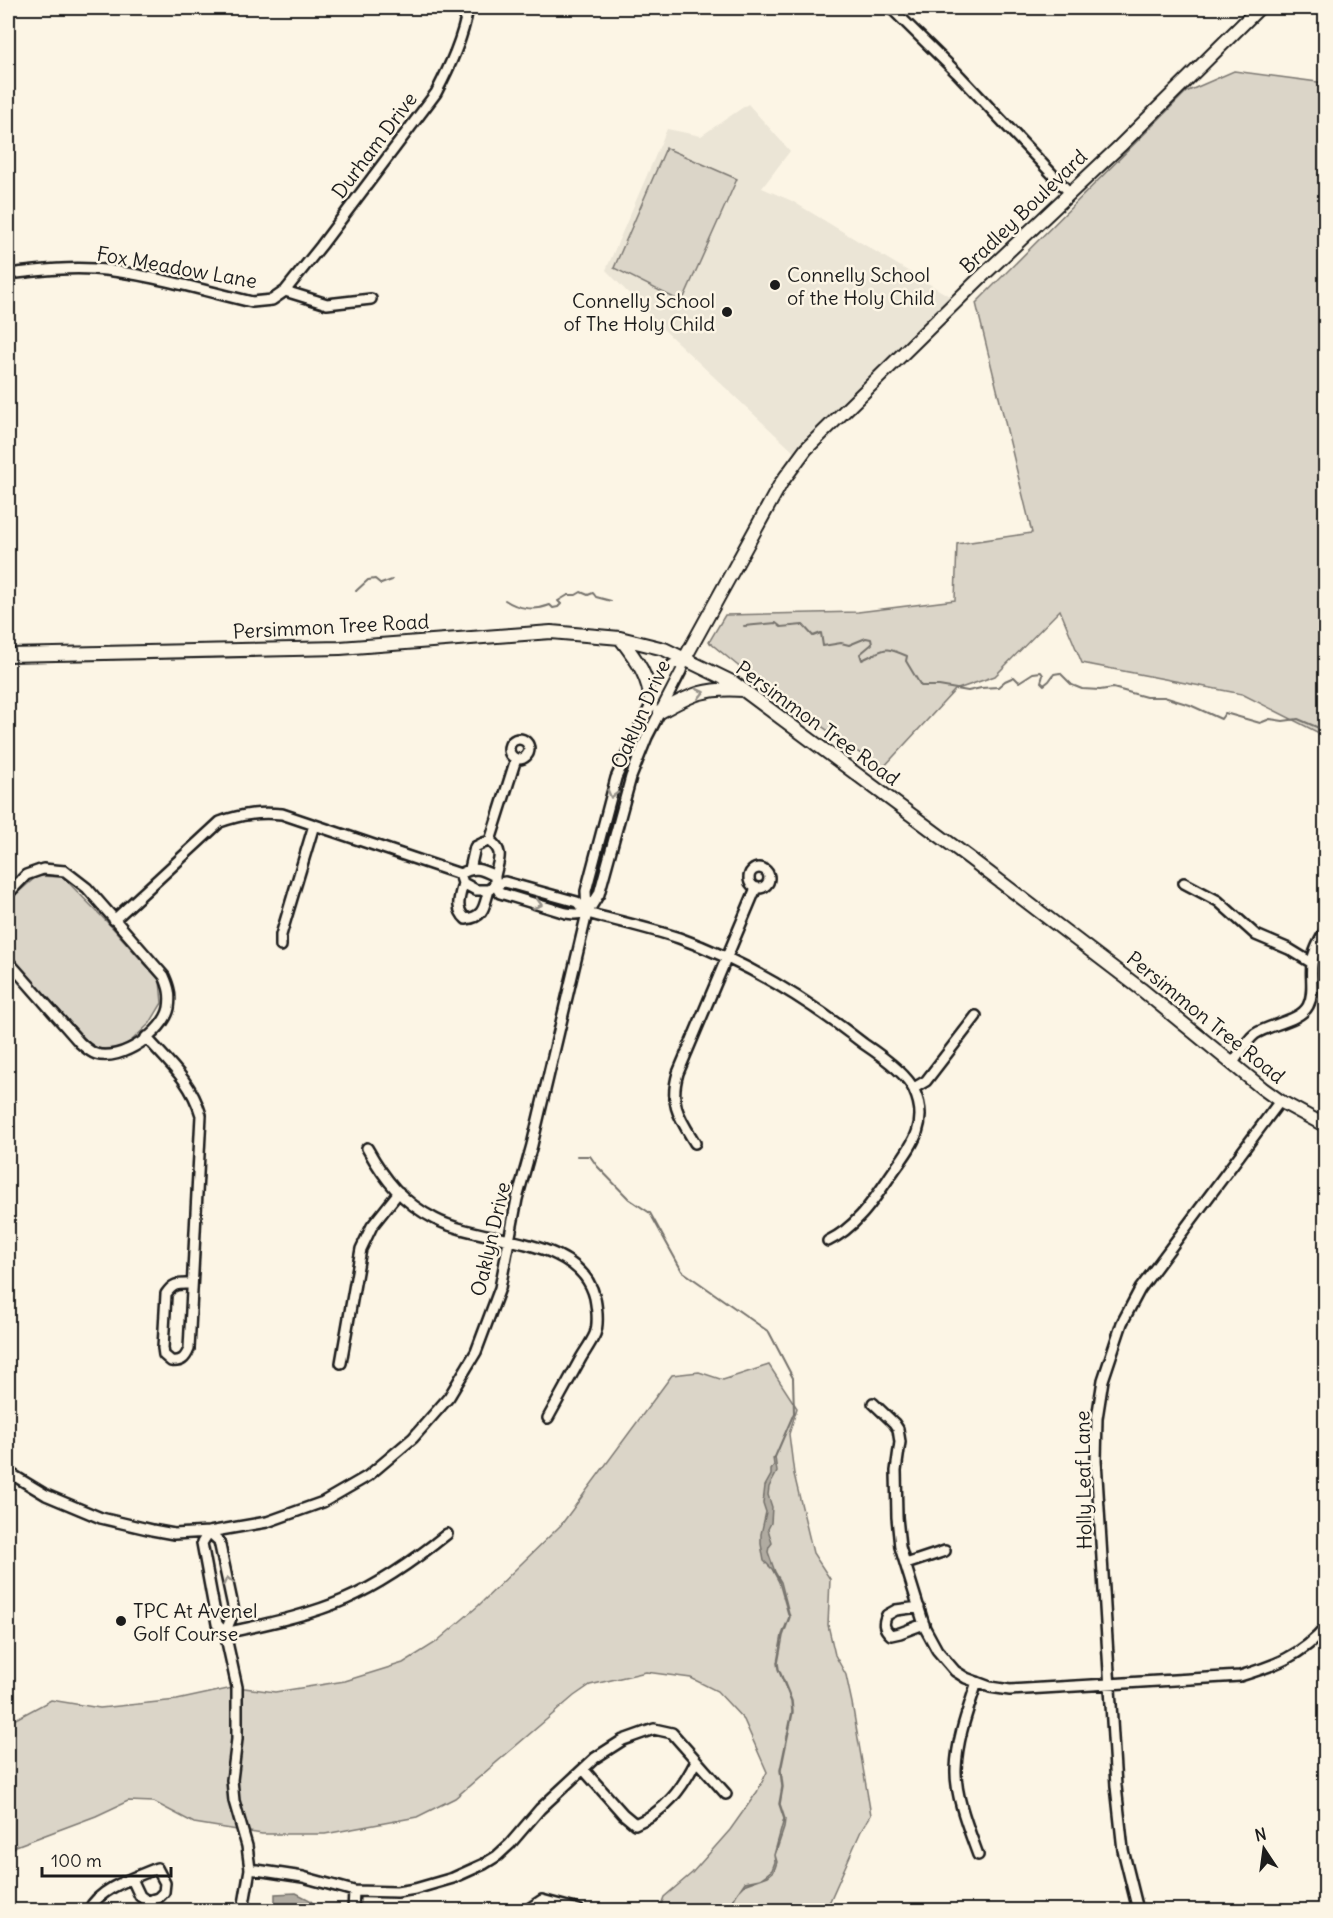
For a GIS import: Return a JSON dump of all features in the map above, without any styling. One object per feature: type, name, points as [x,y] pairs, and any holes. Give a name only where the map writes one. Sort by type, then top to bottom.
[{"type":"main road","name":"Bradley Boulevard","points":[[685,658],[781,483],[806,449],[1120,146],[1259,8]]},
{"type":"main road","name":"Persimmon Tree Road","points":[[8,655],[340,648],[551,632],[620,638],[664,650],[685,658],[744,690],[1141,989],[1280,1101],[1326,1126]]},
{"type":"main road","points":[[620,638],[639,662],[655,709],[688,696],[720,688],[744,690]]},
{"type":"street","name":"Durham Drive","points":[[285,291],[436,93],[458,47],[468,8]]},
{"type":"street","points":[[891,8],[1070,193]]},
{"type":"street","name":"Fox Meadow Lane","points":[[8,274],[59,269],[94,269],[130,274],[252,302],[272,300],[285,291]]},
{"type":"street","points":[[285,291],[327,304],[371,299]]},
{"type":"street","name":"Oaklyn Drive","points":[[587,913],[599,894],[631,777],[655,709],[672,665],[685,658]]},
{"type":"street","name":"Oaklyn Drive","points":[[8,1472],[46,1496],[101,1518],[174,1534],[209,1532],[267,1522],[323,1502],[368,1476],[413,1438],[449,1397],[476,1352],[501,1288],[517,1199],[587,913],[586,891],[616,778],[636,734],[655,709]]},
{"type":"street","points":[[490,841],[516,759]]},
{"type":"street","points":[[114,920],[220,822],[239,815],[262,812],[282,814],[462,878],[476,890],[493,883],[506,882],[577,902],[587,913],[678,938],[727,957],[774,982],[835,1021],[893,1065],[914,1088],[920,1129],[911,1147],[857,1221],[842,1234],[828,1241]]},
{"type":"street","points":[[281,946],[281,935],[314,825]]},
{"type":"street","points":[[490,841],[498,847],[500,854],[493,883],[482,914],[466,919],[460,914],[457,906],[462,878],[470,869],[475,847],[490,841]]},
{"type":"street","points":[[8,962],[80,1043],[94,1054],[111,1056],[128,1051],[158,1028],[169,1010],[170,991],[164,976],[87,888],[65,871],[43,868],[26,875],[9,890]]},
{"type":"street","points":[[470,869],[482,869],[493,883]]},
{"type":"street","points":[[1184,883],[1218,901],[1256,935],[1312,963]]},
{"type":"street","points":[[695,1143],[676,1112],[674,1086],[756,888]]},
{"type":"street","points":[[1232,1064],[1254,1035],[1275,1024],[1296,1017],[1308,1007],[1312,987],[1312,963],[1316,947],[1326,929]]},
{"type":"street","points":[[914,1088],[926,1082],[976,1016]]},
{"type":"street","points":[[146,1037],[189,1085],[201,1115],[189,1349],[186,1357],[179,1362],[171,1361],[164,1355],[163,1348],[166,1294],[171,1286],[192,1284]]},
{"type":"street","name":"Holly Leaf Lane","points":[[1138,1911],[1123,1850],[1109,1684],[1096,1460],[1097,1418],[1103,1380],[1122,1323],[1140,1289],[1280,1101]]},
{"type":"street","points":[[367,1148],[381,1172],[410,1205],[437,1220],[458,1227],[560,1255],[580,1270],[593,1289],[597,1310],[595,1333],[548,1418]]},
{"type":"street","points":[[341,1363],[361,1249],[372,1226],[399,1192]]},
{"type":"street","points":[[873,1403],[898,1429],[900,1442],[896,1471],[900,1546],[924,1624],[948,1664],[966,1678],[990,1687],[1010,1690],[1240,1676],[1276,1665],[1304,1648],[1326,1627]]},
{"type":"street","points":[[225,1634],[234,1611],[219,1541],[209,1532],[202,1543],[217,1624],[225,1634],[237,1687],[237,1739],[232,1780],[234,1801],[248,1846],[250,1869],[243,1911]]},
{"type":"street","points":[[225,1634],[297,1617],[346,1599],[390,1576],[447,1534]]},
{"type":"street","points":[[906,1564],[945,1551]]},
{"type":"street","points":[[919,1607],[896,1610],[887,1615],[884,1622],[885,1630],[891,1635],[924,1624]]},
{"type":"street","points":[[977,1682],[961,1730],[956,1770],[963,1815],[978,1855]]},
{"type":"street","points":[[250,1869],[303,1877],[354,1891],[397,1892],[453,1878],[496,1856],[510,1844],[540,1809],[595,1758],[623,1740],[654,1729],[672,1732],[726,1794]]},
{"type":"street","points":[[583,1769],[623,1814],[635,1824],[650,1818],[665,1807],[685,1783],[696,1761]]},
{"type":"street","points":[[89,1911],[101,1894],[132,1879]]},
{"type":"street","points":[[353,1911],[354,1891]]},
{"type":"street","points":[[531,1911],[530,1908],[542,1900],[579,1911]]},
{"type":"shaded area","points":[[1234,71],[1325,83],[1325,736],[1242,694],[1082,663],[1060,610],[995,676],[955,690],[882,769],[748,674],[709,642],[725,615],[858,612],[955,600],[957,544],[1032,533],[976,303],[1186,92]]},
{"type":"shaded area","name":"Connelly School of the Holy Child","points":[[748,104],[790,151],[762,188],[792,201],[954,299],[796,454],[663,329],[606,270],[667,129],[701,136]]},
{"type":"shaded area","points":[[666,148],[737,179],[682,302],[614,268]]},
{"type":"shaded area","points":[[37,876],[63,877],[160,981],[162,1003],[150,1023],[130,1042],[118,1048],[100,1049],[91,1045],[8,955],[8,904]]},
{"type":"shaded area","points":[[769,1365],[797,1408],[789,1434],[794,1474],[813,1553],[830,1579],[828,1625],[835,1655],[846,1675],[871,1815],[861,1831],[826,1910],[659,1910],[664,1897],[692,1873],[730,1830],[757,1792],[767,1772],[744,1720],[717,1691],[691,1678],[646,1672],[590,1685],[574,1696],[455,1798],[417,1817],[325,1834],[262,1834],[194,1823],[154,1802],[128,1801],[96,1816],[16,1846],[8,1854],[8,1723],[51,1700],[100,1708],[177,1700],[237,1687],[275,1692],[345,1681],[403,1663],[435,1643],[478,1606],[561,1525],[672,1375],[699,1372],[723,1380]]},
{"type":"shaded area","points":[[775,1457],[777,1472],[769,1487],[768,1495],[772,1507],[771,1523],[768,1529],[772,1543],[768,1552],[781,1582],[790,1617],[783,1636],[778,1663],[792,1701],[793,1712],[781,1770],[783,1787],[780,1804],[785,1819],[784,1828],[775,1855],[777,1862],[774,1871],[760,1879],[772,1870],[775,1862],[774,1855],[784,1819],[779,1804],[782,1787],[780,1770],[792,1712],[791,1701],[777,1663],[782,1635],[789,1617],[779,1582],[772,1569],[764,1561],[761,1544],[766,1512],[763,1503],[765,1486],[771,1475]]},
{"type":"shaded area","points":[[759,1879],[746,1884],[739,1891],[745,1882]]},
{"type":"shaded area","points":[[296,1893],[310,1900],[319,1910],[285,1910],[275,1903],[275,1894]]},
{"type":"waterway","points":[[356,591],[368,580],[375,579],[381,584],[392,580]]},
{"type":"waterway","points":[[505,600],[527,608],[550,605],[553,608],[558,607],[561,604],[558,601],[568,595],[581,592],[588,595],[593,593],[596,597],[611,601]]},
{"type":"waterway","points":[[744,626],[776,623],[781,627],[803,625],[813,636],[821,633],[823,646],[841,643],[849,645],[866,638],[871,639],[872,644],[860,654],[862,660],[884,650],[893,650],[907,656],[906,661],[921,686],[939,686],[968,691],[998,687],[1014,677],[1019,682],[1033,673],[1041,672],[1043,675],[1041,682],[1044,685],[1054,674],[1060,673],[1072,685],[1082,689],[1113,688],[1146,697],[1164,697],[1190,705],[1221,719],[1225,713],[1260,723],[1270,719],[1283,721],[1298,719],[1326,731]]},
{"type":"waterway","points":[[577,1156],[590,1156],[629,1199],[650,1213],[682,1271],[769,1332],[793,1378],[794,1413],[775,1457]]},
{"type":"place","name":"Connelly School of the Holy Child","points":[[775,285]]},
{"type":"place","name":"Connelly School of The Holy Child","points":[[727,312]]},
{"type":"place","name":"TPC At Avenel Golf Course","points":[[121,1621]]}]
